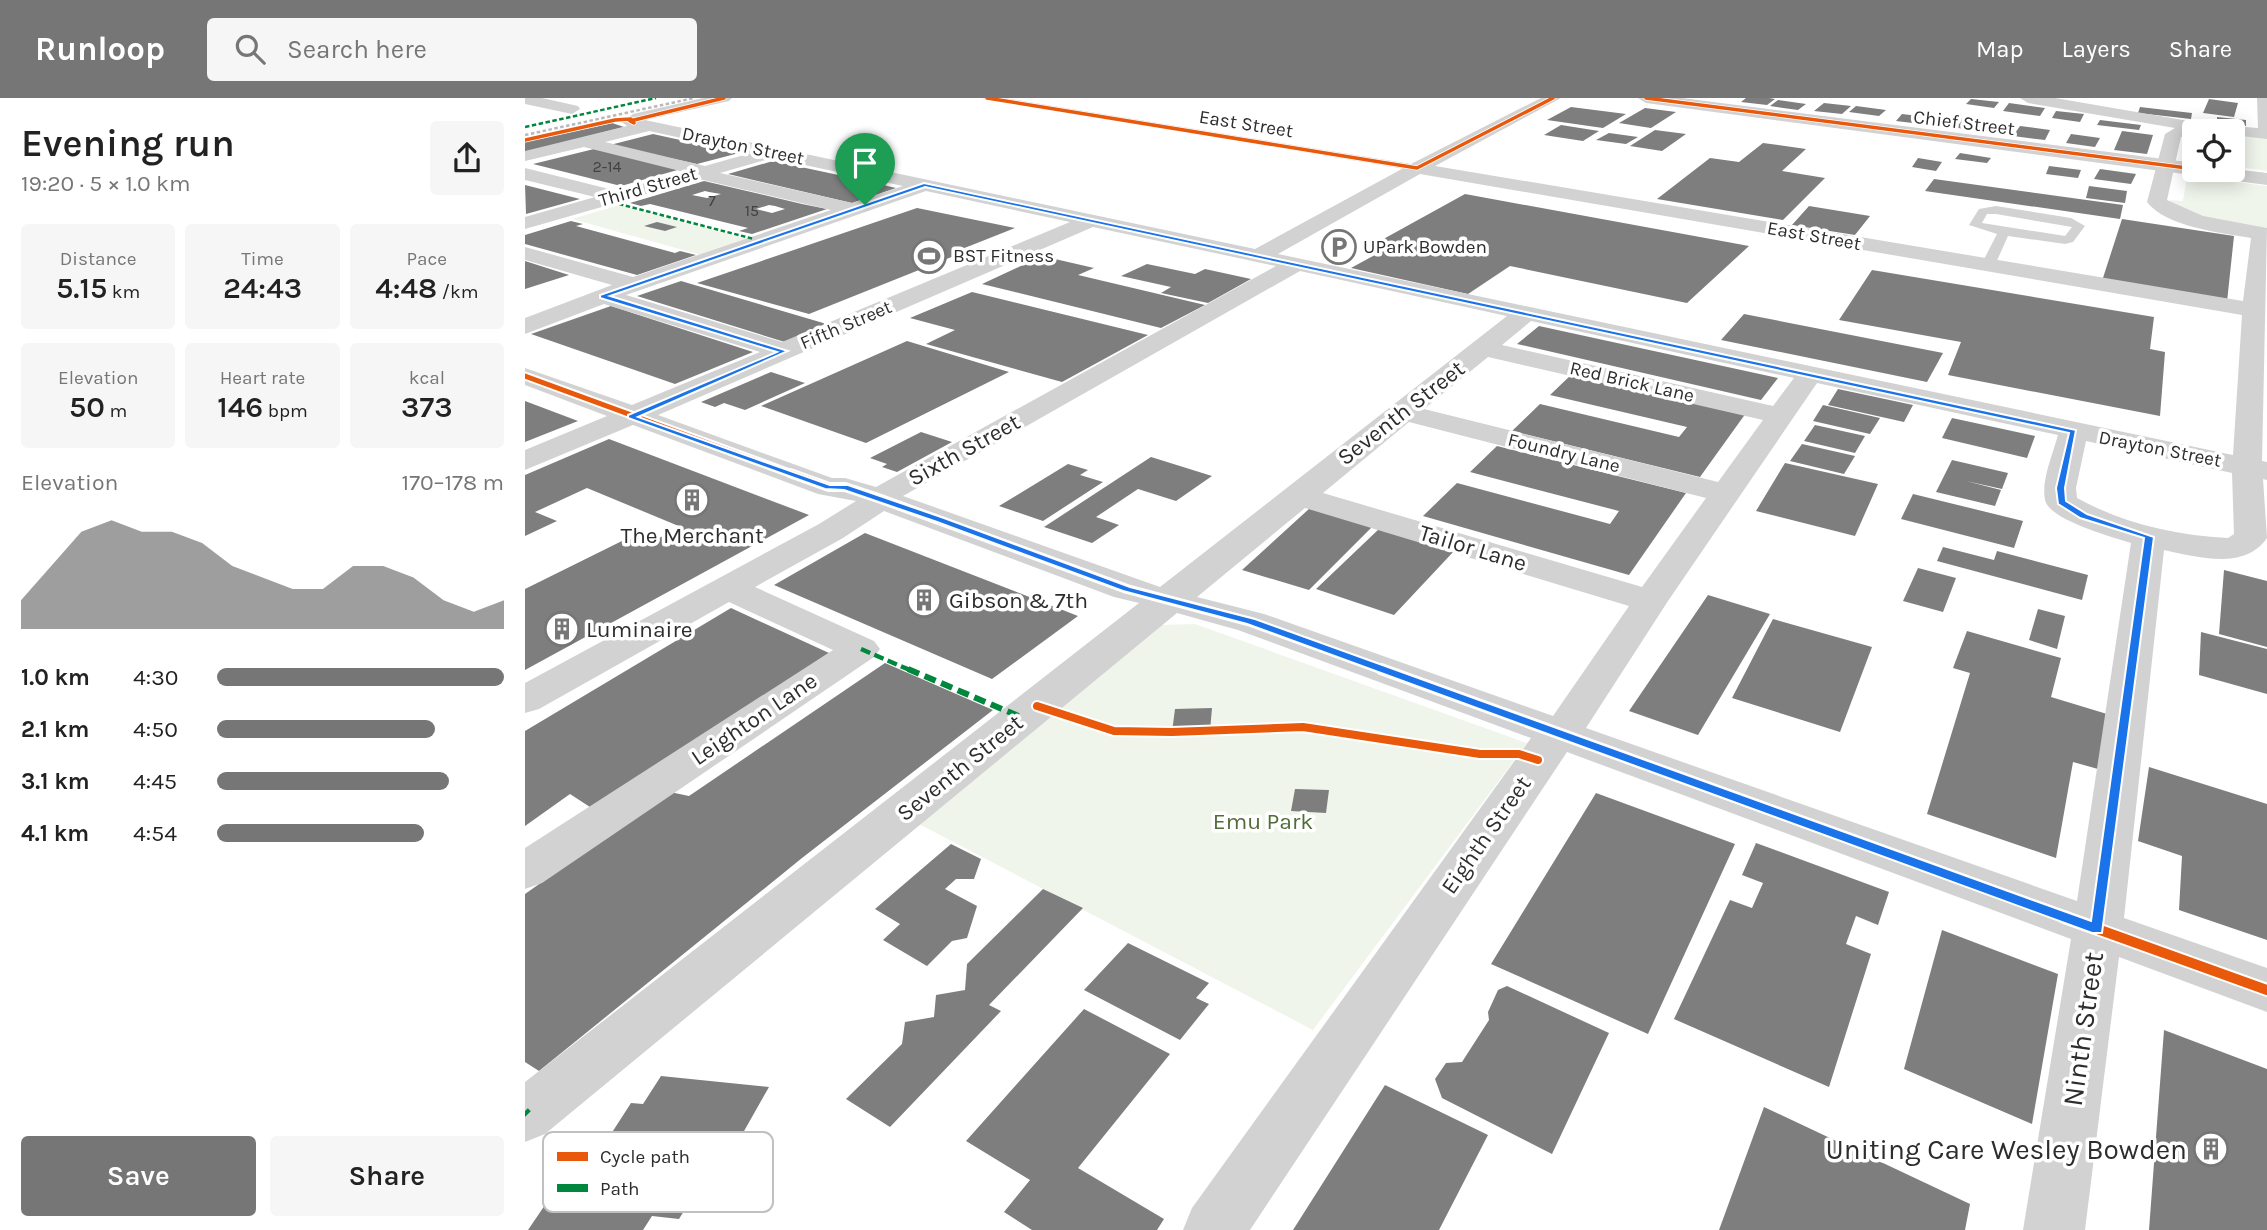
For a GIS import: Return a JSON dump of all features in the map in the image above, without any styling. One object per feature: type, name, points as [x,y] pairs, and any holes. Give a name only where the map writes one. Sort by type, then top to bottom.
[{"type":"street","name":"Drayton Street","points":[[724,98],[630,121],[2073,432],[2257,469]]},
{"type":"street","points":[[1257,257],[1417,168],[1553,98]]},
{"type":"street","name":"Chief Street","points":[[1646,98],[2182,168]]},
{"type":"street","points":[[2028,98],[2174,127],[2267,134],[2265,98]]},
{"type":"street","points":[[525,99],[572,109]]},
{"type":"street","points":[[525,156],[649,126]]},
{"type":"street","points":[[2073,432],[2060,488],[2061,502],[2084,516],[2149,537],[2198,547],[2235,550],[2251,537],[2257,469],[2264,233],[2208,225],[2173,214],[2157,202],[2174,127]]},
{"type":"street","points":[[583,142],[853,209]]},
{"type":"street","name":"Third Street","points":[[529,219],[771,152]]},
{"type":"street","name":"East Street","points":[[1417,168],[2260,311]]},
{"type":"street","points":[[525,174],[616,197]]},
{"type":"street","name":"Chief Street","points":[[2245,175],[2267,178]]},
{"type":"street","points":[[525,327],[633,284],[924,185]]},
{"type":"street","name":"Fifth Street","points":[[525,461],[1090,221]]},
{"type":"street","points":[[525,253],[633,284]]},
{"type":"street","name":"Sixth Street","points":[[525,700],[831,531],[863,493],[894,489],[1295,265]]},
{"type":"street","points":[[603,296],[784,351]]},
{"type":"street","name":"Seventh Street","points":[[525,1116],[1525,314]]},
{"type":"street","name":"Red Brick Lane","points":[[1483,348],[1780,416]]},
{"type":"street","points":[[525,363],[640,413]]},
{"type":"street","name":"Eighth Street","points":[[1214,1230],[1542,753],[1561,735],[1650,601],[1810,374]]},
{"type":"street","points":[[525,376],[842,478],[863,493],[1167,602],[1251,622],[2267,990]]},
{"type":"street","name":"Foundry Lane","points":[[1402,412],[1725,494]]},
{"type":"street","name":"Tailor Lane","points":[[1297,495],[1650,601]]},
{"type":"street","name":"Ninth Street","points":[[2054,1230],[2149,537]]},
{"type":"street","name":"Leighton Lane","points":[[525,871],[861,649],[727,588]]},
{"type":"lane","name":"East Street","points":[[987,98],[1417,168]]},
{"type":"lane","points":[[1996,210],[2071,222],[2079,226],[2069,239],[2065,240],[2004,232],[1975,225],[1983,211],[1996,210]]},
{"type":"lane","points":[[1988,265],[2004,232]]},
{"type":"green space","points":[[2245,134],[2267,136],[2267,171],[2245,168]]},
{"type":"green space","points":[[2186,182],[2235,182],[2267,186],[2267,230],[2221,223],[2171,205],[2170,200],[2183,201]]},
{"type":"green space","points":[[619,205],[747,239],[701,255],[572,219]]},
{"type":"green space","name":"Emu Park","points":[[1195,624],[1527,743],[1313,1030],[915,822],[1161,625]]},
{"type":"building","points":[[1746,98],[1775,99],[1767,105],[1741,102]]},
{"type":"building","points":[[1971,99],[1999,102],[1994,108],[1966,104]]},
{"type":"building","points":[[2209,99],[2238,103],[2234,117],[2203,113]]},
{"type":"building","points":[[1778,100],[1806,104],[1798,110],[1770,106]]},
{"type":"building","points":[[1824,103],[1851,106],[1842,114],[1814,111]]},
{"type":"building","points":[[2009,103],[2045,108],[2040,116],[2003,111]]},
{"type":"building","points":[[1856,106],[1886,110],[1879,116],[1849,112]]},
{"type":"building","points":[[1571,107],[1626,114],[1603,128],[1547,120]]},
{"type":"building","points":[[2140,107],[2192,113],[2191,119],[2138,113]]},
{"type":"building","points":[[1645,108],[1676,112],[1651,128],[1619,123]]},
{"type":"building","points":[[2056,111],[2084,114],[2080,122],[2052,118]]},
{"type":"building","points":[[1902,114],[1927,117],[1921,124],[1896,121]]},
{"type":"building","points":[[1951,116],[1969,118],[1963,129],[1937,123],[1940,119],[1948,120]]},
{"type":"building","points":[[2100,120],[2141,125],[2139,130],[2097,125]]},
{"type":"building","points":[[612,123],[624,127],[525,152],[525,142]]},
{"type":"building","points":[[1975,124],[2006,128],[2001,134],[1970,130]]},
{"type":"building","points":[[1561,125],[1599,131],[1583,141],[1544,135]]},
{"type":"building","points":[[2020,126],[2050,130],[2045,140],[2013,136]]},
{"type":"building","points":[[1655,130],[1686,134],[1662,151],[1630,146]]},
{"type":"building","points":[[2122,131],[2153,135],[2147,154],[2114,150]]},
{"type":"building","points":[[1609,133],[1638,137],[1626,144],[1596,140]]},
{"type":"building","points":[[653,134],[739,153],[697,164],[610,145]]},
{"type":"building","points":[[2071,134],[2100,138],[2095,147],[2066,143]]},
{"type":"building","points":[[1763,143],[1806,149],[1782,171],[1825,178],[1783,220],[1657,199],[1710,158],[1739,162]]},
{"type":"building","points":[[594,149],[681,169],[621,186],[533,164]]},
{"type":"building","points":[[1960,153],[1991,158],[1987,163],[1955,159]]},
{"type":"building","points":[[1918,158],[1942,162],[1936,171],[1912,167]]},
{"type":"building","points":[[773,161],[896,188],[852,203],[728,174]]},
{"type":"building","points":[[2049,166],[2081,170],[2078,178],[2046,174]]},
{"type":"building","points":[[2100,169],[2136,174],[2131,184],[2094,179]]},
{"type":"building","points":[[1934,179],[2123,205],[2120,219],[1925,191]]},
{"type":"building","points":[[704,181],[827,209],[752,234],[739,231],[748,228],[650,204],[641,206],[630,203]],"holes":[[[709,192],[721,194],[707,198],[692,195]],[[775,206],[785,209],[772,213],[756,209]]]},
{"type":"building","points":[[525,185],[580,199],[526,214]]},
{"type":"building","points":[[2089,186],[2127,191],[2125,203],[2086,198]]},
{"type":"building","points":[[1465,194],[1749,246],[1687,303],[1510,266],[1468,294],[1351,268],[1393,245],[1378,242]]},
{"type":"building","points":[[1809,206],[1870,216],[1855,235],[1792,225]]},
{"type":"building","points":[[917,208],[1015,228],[957,251],[964,252],[809,314],[697,283]]},
{"type":"building","points":[[2122,219],[2234,236],[2227,302],[2102,281]]},
{"type":"building","points":[[571,221],[583,224],[576,226],[675,253],[680,251],[696,255],[637,275],[525,244],[525,235]]},
{"type":"building","points":[[657,222],[677,227],[665,231],[644,226]]},
{"type":"building","points":[[1042,256],[1094,268],[1078,275],[1205,305],[1161,328],[982,284]]},
{"type":"building","points":[[525,261],[569,275],[525,289]]},
{"type":"building","points":[[1147,264],[1195,274],[1205,269],[1251,279],[1208,303],[1161,293],[1171,287],[1121,276]]},
{"type":"building","points":[[1872,270],[2154,317],[2150,349],[2165,352],[2160,416],[1948,375],[1961,342],[1839,320]]},
{"type":"building","points":[[681,281],[830,325],[788,343],[637,296]]},
{"type":"building","points":[[972,292],[1148,335],[1062,382],[926,344],[955,330],[910,318]]},
{"type":"building","points":[[611,306],[753,352],[675,384],[531,334]]},
{"type":"building","points":[[1744,314],[1943,353],[1927,382],[1721,340]]},
{"type":"building","points":[[1539,326],[1778,378],[1761,400],[1517,344]]},
{"type":"building","points":[[907,341],[1009,372],[866,443],[761,406]]},
{"type":"building","points":[[771,372],[805,383],[745,410],[724,403],[715,407],[701,402]]},
{"type":"building","points":[[1572,374],[1746,413],[1700,477],[1512,431],[1540,404],[1679,437],[1687,427],[1550,395]]},
{"type":"building","points":[[1838,389],[1913,405],[1904,422],[1828,405]]},
{"type":"building","points":[[525,401],[578,421],[525,442]]},
{"type":"building","points":[[1823,405],[1880,418],[1870,434],[1813,421]]},
{"type":"building","points":[[1952,418],[2035,436],[2027,458],[1942,438]]},
{"type":"building","points":[[1815,425],[1865,436],[1855,453],[1804,441]]},
{"type":"building","points":[[921,432],[952,442],[897,472],[882,467],[887,464],[870,458]]},
{"type":"building","points":[[609,439],[809,515],[525,670],[525,589],[628,538],[645,545],[681,527],[587,488],[535,512],[557,521],[525,536],[525,475]]},
{"type":"building","points":[[1802,444],[1855,456],[1844,474],[1790,461]]},
{"type":"building","points":[[1497,446],[1686,493],[1629,575],[1423,516],[1457,483],[1610,524],[1619,511],[1470,472]]},
{"type":"building","points":[[1151,457],[1212,476],[1176,501],[1138,489],[1096,517],[1119,525],[1092,543],[1044,527]]},
{"type":"building","points":[[1952,460],[2008,473],[2002,489],[1966,481],[2001,490],[1995,506],[1936,492]]},
{"type":"building","points":[[1785,463],[1878,484],[1855,536],[1756,511]]},
{"type":"building","points":[[1068,464],[1088,470],[1080,475],[1103,482],[1043,521],[999,506]]},
{"type":"building","points":[[1913,494],[2023,521],[2014,548],[1901,519]]},
{"type":"building","points":[[1310,508],[1374,525],[1309,590],[1242,570]]},
{"type":"building","points":[[1380,528],[1455,550],[1394,615],[1316,589]]},
{"type":"building","name":"Gibson & 7th","points":[[865,533],[1078,616],[992,679],[774,585]]},
{"type":"building","points":[[1943,547],[1994,560],[1997,551],[2088,575],[2082,600],[1937,561]]},
{"type":"building","points":[[1918,568],[1956,578],[1943,612],[1903,601]]},
{"type":"building","points":[[2224,570],[2267,581],[2267,647],[2219,634]]},
{"type":"building","points":[[1708,595],[1770,614],[1698,735],[1629,711]]},
{"type":"building","points":[[731,608],[829,653],[593,809],[570,794],[525,826],[525,731]]},
{"type":"building","points":[[2038,609],[2065,616],[2057,649],[2029,640]]},
{"type":"building","points":[[1773,619],[1872,647],[1840,732],[1732,698]]},
{"type":"building","points":[[1967,631],[2061,658],[2051,697],[2107,714],[2098,769],[2073,762],[2056,858],[1927,814],[1970,673],[1953,668]]},
{"type":"building","points":[[2201,632],[2267,649],[2267,694],[2199,675]]},
{"type":"building","points":[[885,663],[993,710],[802,858],[539,1071],[525,1062],[525,894],[670,792],[689,796]]},
{"type":"building","points":[[1212,708],[1210,731],[1172,732],[1175,709]]},
{"type":"building","points":[[2149,767],[2267,804],[2267,940],[2179,910],[2182,856],[2138,841]]},
{"type":"building","points":[[1295,789],[1329,790],[1326,813],[1291,811]]},
{"type":"building","points":[[1596,793],[1735,844],[1648,1034],[1491,964]]},
{"type":"building","points":[[1756,843],[1889,892],[1878,925],[1856,916],[1846,944],[1871,954],[1829,1087],[1674,1019],[1730,900],[1752,908],[1763,883],[1742,875]]},
{"type":"building","points":[[951,844],[981,859],[974,879],[956,879],[945,889],[977,906],[967,938],[952,941],[927,966],[883,940],[900,924],[875,909]]},
{"type":"building","points":[[1043,889],[1083,908],[989,1005],[1001,1011],[890,1127],[846,1099],[902,1044],[905,1022],[934,1017],[936,995],[965,990],[967,964]]},
{"type":"building","points":[[1942,930],[2058,974],[2032,1124],[1904,1069]]},
{"type":"building","points":[[1128,943],[1209,983],[1196,998],[1209,1004],[1180,1040],[1084,990]]},
{"type":"building","points":[[1507,986],[1609,1033],[1552,1154],[1442,1098],[1435,1079],[1446,1063],[1462,1062],[1489,1020],[1488,1012],[1498,990]]},
{"type":"building","points":[[1084,1009],[1170,1054],[1078,1168],[1164,1219],[1157,1230],[1032,1230],[1004,1212],[1030,1180],[966,1141]]},
{"type":"building","name":"Uniting Care Wesley Bowden","points":[[2164,1030],[2267,1069],[2267,1230],[2149,1230]]},
{"type":"building","points":[[661,1076],[769,1087],[744,1132],[612,1132],[631,1103],[643,1104]]},
{"type":"building","points":[[1385,1085],[1488,1135],[1439,1230],[1293,1230]]},
{"type":"building","points":[[1764,1107],[1970,1204],[1965,1230],[1719,1230]]},
{"type":"building","points":[[543,1208],[543,1212],[683,1212],[679,1219],[652,1216],[643,1230],[528,1230]]},
{"type":"railway","points":[[525,135],[694,98]]},
{"type":"marked path","points":[[525,127],[656,98]]},
{"type":"marked path","points":[[619,204],[754,239]]},
{"type":"marked path","points":[[861,649],[1023,718]]},
{"type":"marked path","points":[[525,1111],[528,1114]]},
{"type":"cycle path","points":[[634,123],[630,121],[724,98]]},
{"type":"cycle path","points":[[987,98],[1417,168],[1553,98]]},
{"type":"cycle path","points":[[1646,98],[2182,167]]},
{"type":"cycle path","points":[[525,140],[615,120],[631,119]]},
{"type":"cycle path","points":[[525,376],[829,487],[845,487],[881,499],[1127,589],[1251,622],[2267,990]]},
{"type":"cycle path","points":[[1037,706],[1114,731],[1172,732],[1303,727],[1480,754],[1519,754],[1538,760]]},
{"type":"place","name":"UPark Bowden","points":[[1339,247]]},
{"type":"place","name":"BST Fitness","points":[[929,256]]},
{"type":"place","name":"The Merchant","points":[[692,500]]},
{"type":"place","name":"Gibson & 7th","points":[[924,600]]},
{"type":"place","name":"Luminaire","points":[[562,629]]},
{"type":"place","name":"Uniting Care Wesley Bowden","points":[[2211,1149]]},
{"type":"route","points":[[924,185],[2073,432],[2060,488],[2061,502],[2084,516],[2149,537],[2097,929],[1251,622],[1167,602],[1127,589],[845,487],[829,487],[631,417],[784,351],[603,296],[865,205],[924,185]]}]
